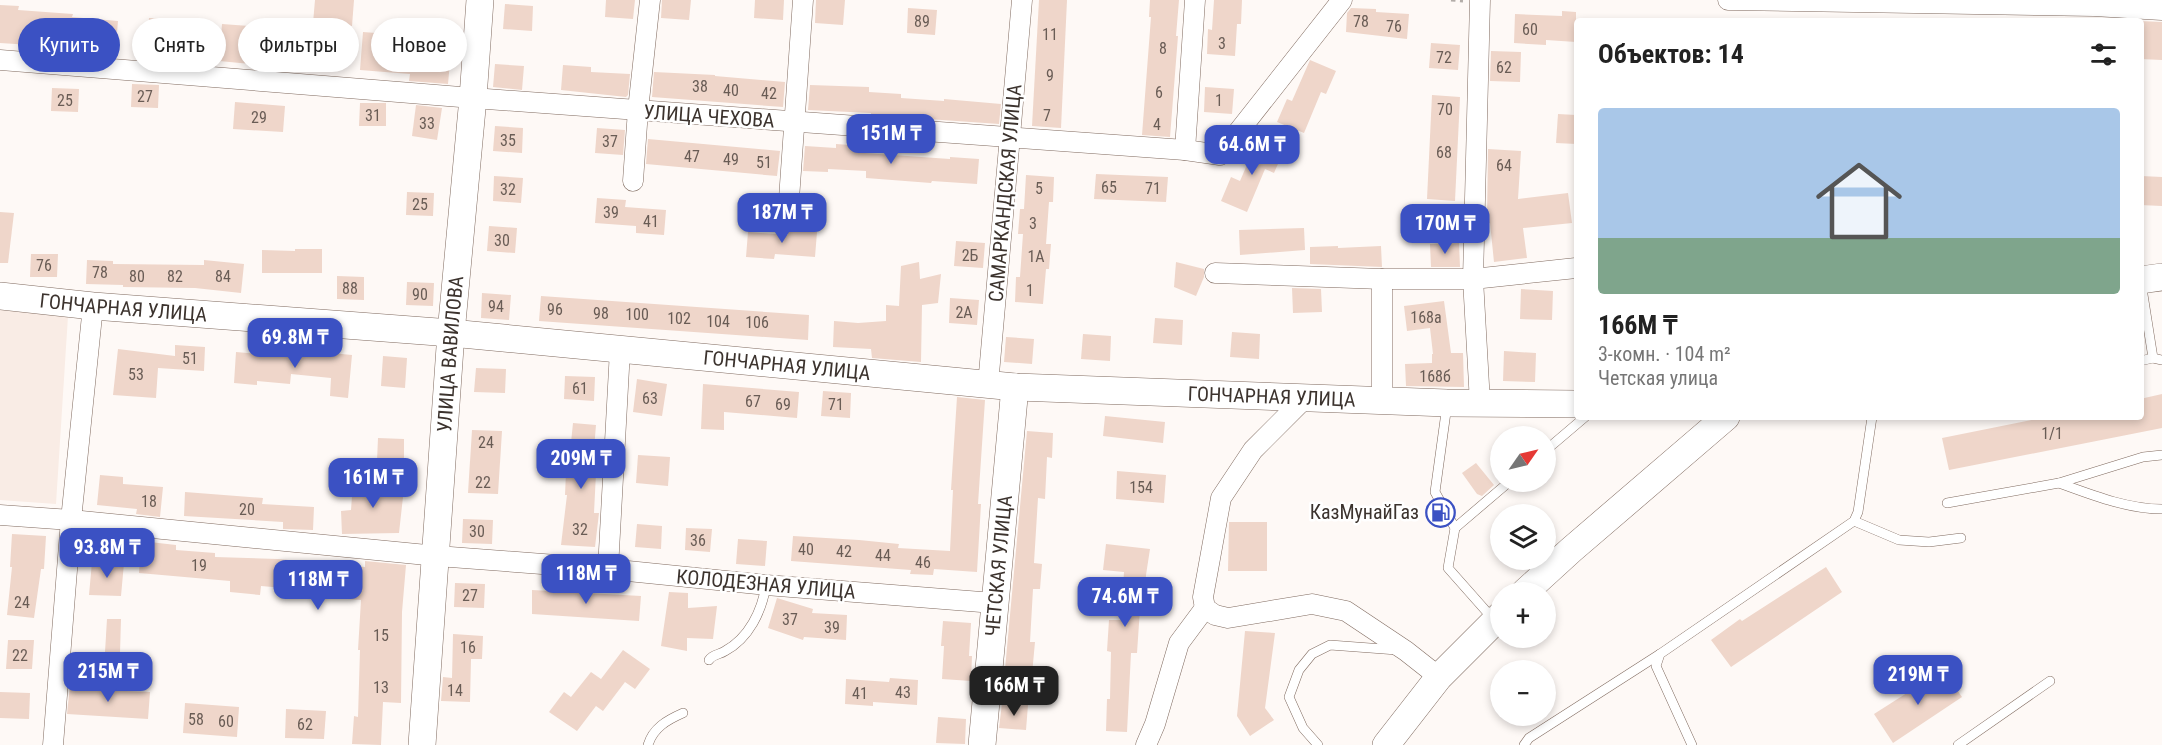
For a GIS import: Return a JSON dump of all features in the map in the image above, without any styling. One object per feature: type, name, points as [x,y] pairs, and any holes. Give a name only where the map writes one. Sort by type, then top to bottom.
[{"type":"street","name":"УЛИЦА ВАВИЛОВА","points":[[422,745],[451,333],[480,0]]},
{"type":"street","points":[[633,181],[650,0]]},
{"type":"street","points":[[789,199],[803,0]]},
{"type":"street","name":"САМАРКАНДСКАЯ УЛИЦА","points":[[988,385],[1022,0]]},
{"type":"street","points":[[1185,150],[1195,0]]},
{"type":"street","name":"УЛИЦА ЧЕХОВА","points":[[0,60],[473,98],[1185,150],[1220,155],[1342,0]]},
{"type":"street","points":[[1480,0],[1473,279],[1480,403]]},
{"type":"street","points":[[1728,0],[2094,3],[2162,10]]},
{"type":"street","points":[[1215,273],[1382,279],[1473,279],[1574,268]]},
{"type":"street","points":[[2144,280],[2162,277]]},
{"type":"street","points":[[1382,279],[1382,400]]},
{"type":"street","name":"ГОНЧАРНАЯ УЛИЦА","points":[[0,296],[93,306],[451,333],[1015,387],[1307,396],[1447,403],[1574,404]]},
{"type":"street","points":[[52,745],[71,520],[93,306]]},
{"type":"street","points":[[609,569],[620,350]]},
{"type":"street","name":"ЧЕТСКАЯ УЛИЦА","points":[[982,745],[1015,387]]},
{"type":"street","points":[[1307,396],[1253,450],[1221,498],[1203,597],[1205,608],[1215,615],[1228,618],[1312,604],[1346,611],[1406,651],[1439,677]]},
{"type":"street","points":[[1536,582],[1723,420]]},
{"type":"street","name":"КОЛОДЕЗНАЯ УЛИЦА","points":[[0,515],[436,556],[994,603]]},
{"type":"street","points":[[1146,745],[1179,643],[1205,608]]},
{"type":"street","points":[[1386,745],[1439,677],[1490,626]]},
{"type":"lane","points":[[2144,295],[2157,359]]},
{"type":"lane","points":[[1447,403],[1435,492],[1455,528],[1448,568],[1490,612]]},
{"type":"lane","points":[[1556,442],[1582,420]]},
{"type":"lane","points":[[1524,745],[1529,738],[1660,654],[1854,521],[1858,512],[1872,420]]},
{"type":"lane","points":[[1947,503],[2059,483],[2143,457],[2162,455]]},
{"type":"lane","points":[[2059,483],[2103,499],[2149,509],[2162,509]]},
{"type":"lane","points":[[1455,528],[1497,492]]},
{"type":"lane","points":[[1854,521],[1899,540],[1929,542],[1961,538]]},
{"type":"lane","points":[[709,660],[711,656],[724,652],[749,630],[763,599],[766,585]]},
{"type":"lane","points":[[1318,745],[1303,728],[1289,697],[1299,670],[1312,654],[1330,645],[1406,651]]},
{"type":"lane","points":[[1660,654],[1656,666],[1692,745]]},
{"type":"lane","points":[[1958,745],[2050,681]]},
{"type":"lane","points":[[648,745],[651,736],[667,720],[683,713]]},
{"type":"shaded area","points":[[0,310],[68,316],[56,504],[0,500]]},
{"type":"building","points":[[315,0],[354,0],[353,18],[313,18]]},
{"type":"building","points":[[606,0],[635,0],[633,19],[605,17]]},
{"type":"building","points":[[662,0],[691,0],[689,20],[661,18]]},
{"type":"building","points":[[755,0],[784,0],[783,20],[754,18]]},
{"type":"building","points":[[816,0],[845,0],[843,25],[815,23]]},
{"type":"building","points":[[1039,0],[1067,0],[1061,128],[1032,126]]},
{"type":"building","points":[[1150,0],[1179,0],[1170,137],[1142,135],[1151,17],[1149,17]]},
{"type":"building","points":[[1214,0],[1242,0],[1241,24],[1237,24],[1235,56],[1207,54],[1208,29],[1212,30]]},
{"type":"building","points":[[505,4],[533,6],[532,31],[503,29]]},
{"type":"building","points":[[0,5],[19,6],[18,10],[73,14],[72,17],[84,18],[18,18],[18,44],[0,43]]},
{"type":"building","points":[[908,8],[937,10],[935,35],[907,33]]},
{"type":"building","points":[[1351,8],[1409,14],[1407,39],[1346,32],[1347,13]]},
{"type":"building","points":[[1562,11],[1576,12],[1574,42],[1546,40],[1546,45],[1514,43],[1515,14],[1562,16]]},
{"type":"building","points":[[2144,21],[2162,22],[2162,60],[2144,59]]},
{"type":"building","points":[[226,24],[238,25],[238,63],[226,62]]},
{"type":"building","points":[[363,32],[371,33],[371,71],[360,70]]},
{"type":"building","points":[[1431,43],[1460,45],[1458,70],[1429,68]]},
{"type":"building","points":[[1491,51],[1521,52],[1520,82],[1490,81]]},
{"type":"building","points":[[1310,60],[1336,71],[1326,94],[1321,92],[1304,133],[1277,122],[1287,99],[1292,101]]},
{"type":"building","points":[[495,64],[524,66],[522,90],[493,87]]},
{"type":"building","points":[[563,65],[591,67],[591,72],[630,74],[628,95],[626,97],[561,90]]},
{"type":"building","points":[[385,72],[449,72],[448,84],[409,81],[410,74]]},
{"type":"building","points":[[654,72],[785,82],[783,107],[652,97]]},
{"type":"building","points":[[132,84],[159,85],[158,108],[131,107]]},
{"type":"building","points":[[810,85],[869,87],[869,92],[901,94],[901,98],[1001,104],[999,124],[808,110]]},
{"type":"building","points":[[1205,87],[1234,89],[1232,114],[1204,112]]},
{"type":"building","points":[[52,88],[79,89],[78,112],[51,111]]},
{"type":"building","points":[[1432,95],[1460,97],[1455,201],[1427,199]]},
{"type":"building","points":[[235,102],[285,106],[283,132],[233,129]]},
{"type":"building","points":[[360,103],[386,103],[386,126],[359,126]]},
{"type":"building","points":[[416,105],[442,108],[437,140],[412,136]]},
{"type":"building","points":[[1558,114],[1574,115],[1574,144],[1556,143]]},
{"type":"building","points":[[495,126],[523,128],[522,153],[493,151]]},
{"type":"building","points":[[597,128],[625,130],[623,155],[595,153]]},
{"type":"building","points":[[648,139],[780,151],[777,176],[646,164]]},
{"type":"building","points":[[1258,139],[1284,150],[1274,173],[1265,169],[1247,212],[1221,201],[1231,177],[1240,181]]},
{"type":"building","points":[[836,144],[865,146],[864,153],[979,159],[977,184],[866,178],[866,171],[828,169],[828,172],[803,171],[805,146],[836,148]]},
{"type":"building","points":[[1488,149],[1521,151],[1518,199],[1568,193],[1572,223],[1523,228],[1527,258],[1494,262],[1490,223],[1487,224]]},
{"type":"building","points":[[1096,174],[1168,177],[1166,202],[1094,199]]},
{"type":"building","points":[[1026,175],[1054,177],[1053,202],[1049,202],[1046,244],[1051,244],[1049,269],[1046,269],[1043,304],[1015,302],[1016,277],[1020,277],[1023,234],[1018,234],[1020,209],[1024,209]]},
{"type":"building","points":[[494,176],[523,178],[521,203],[493,201]]},
{"type":"building","points":[[2144,176],[2162,177],[2162,206],[2144,205]]},
{"type":"building","points":[[407,192],[434,193],[433,216],[406,215]]},
{"type":"building","points":[[597,198],[626,200],[625,207],[666,210],[664,235],[636,233],[636,226],[595,223]]},
{"type":"building","points":[[0,212],[14,213],[8,263],[0,263]]},
{"type":"building","points":[[489,226],[517,228],[515,253],[487,251]]},
{"type":"building","points":[[1304,228],[1305,250],[1240,255],[1239,230]]},
{"type":"building","points":[[788,230],[817,232],[815,257],[775,254],[774,259],[746,257],[748,232],[788,235]]},
{"type":"building","points":[[956,241],[985,243],[983,268],[954,266]]},
{"type":"building","points":[[1459,243],[1460,267],[1431,267],[1430,244]]},
{"type":"building","points":[[1338,246],[1338,248],[1381,246],[1382,267],[1310,264],[1310,247]]},
{"type":"building","points":[[295,249],[322,249],[322,273],[262,273],[262,250],[295,251]]},
{"type":"building","points":[[31,254],[58,254],[57,277],[30,277]]},
{"type":"building","points":[[87,260],[113,261],[113,264],[204,265],[204,260],[244,264],[241,293],[195,288],[86,284]]},
{"type":"building","points":[[919,262],[920,279],[941,274],[938,303],[922,305],[921,362],[872,358],[871,349],[833,347],[834,321],[858,323],[886,321],[886,305],[899,306],[901,266]]},
{"type":"building","points":[[1176,262],[1204,269],[1204,277],[1196,296],[1174,287]]},
{"type":"building","points":[[337,276],[364,277],[364,300],[337,299]]},
{"type":"building","points":[[407,282],[434,283],[433,306],[406,305]]},
{"type":"building","points":[[1292,288],[1321,289],[1322,312],[1293,313]]},
{"type":"building","points":[[1521,289],[1553,291],[1552,320],[1520,319]]},
{"type":"building","points":[[482,293],[511,295],[509,320],[481,318]]},
{"type":"building","points":[[541,296],[809,315],[808,340],[539,321]]},
{"type":"building","points":[[950,298],[979,300],[977,325],[949,323]]},
{"type":"building","points":[[1444,301],[1451,353],[1463,353],[1464,387],[1406,386],[1405,364],[1432,363],[1433,354],[1430,328],[1407,331],[1404,306]]},
{"type":"building","points":[[1155,318],[1183,320],[1182,345],[1153,343]]},
{"type":"building","points":[[1232,332],[1260,334],[1259,359],[1230,357]]},
{"type":"building","points":[[1083,334],[1111,336],[1110,361],[1081,359]]},
{"type":"building","points":[[1006,337],[1034,339],[1032,364],[1004,362]]},
{"type":"building","points":[[175,345],[205,347],[204,371],[158,368],[156,398],[113,395],[118,349],[175,356]]},
{"type":"building","points":[[311,351],[352,355],[348,398],[330,396],[331,378],[291,374],[290,384],[257,381],[257,385],[234,383],[236,352],[310,355]]},
{"type":"building","points":[[1504,351],[1536,353],[1535,382],[1503,381]]},
{"type":"building","points":[[383,356],[407,358],[405,388],[381,386]]},
{"type":"building","points":[[476,368],[506,369],[505,393],[474,392]]},
{"type":"building","points":[[565,376],[595,377],[594,401],[564,399]]},
{"type":"building","points":[[637,379],[667,384],[662,416],[633,412]]},
{"type":"building","points":[[703,384],[799,392],[797,418],[724,412],[724,430],[701,429]]},
{"type":"building","points":[[823,391],[851,393],[850,418],[821,416]]},
{"type":"building","points":[[2162,394],[2162,428],[1949,470],[1942,438],[2032,420],[2144,420],[2144,398]]},
{"type":"building","points":[[957,397],[985,400],[978,504],[981,504],[977,572],[934,569],[933,575],[910,574],[911,570],[791,561],[793,536],[859,540],[899,544],[898,548],[950,551]]},
{"type":"building","points":[[1105,416],[1165,422],[1163,443],[1103,436]]},
{"type":"building","points":[[573,423],[596,425],[592,473],[596,473],[594,513],[599,513],[595,547],[561,545],[567,495],[565,495],[566,472],[568,472]]},
{"type":"building","points":[[472,430],[502,431],[498,494],[468,493]]},
{"type":"building","points":[[1027,431],[1053,433],[1052,458],[1047,457],[1045,499],[1038,498],[1034,563],[1042,564],[1040,589],[1033,589],[1030,642],[1035,642],[1031,685],[1004,680]]},
{"type":"building","points":[[378,438],[404,439],[404,462],[377,461]]},
{"type":"building","points":[[638,455],[670,457],[668,486],[636,483]]},
{"type":"building","points":[[1476,463],[1490,480],[1490,489],[1482,496],[1477,494],[1462,473]]},
{"type":"building","points":[[1117,471],[1166,475],[1164,503],[1116,499]]},
{"type":"building","points":[[100,475],[123,477],[123,484],[163,487],[160,517],[136,514],[137,509],[97,505]]},
{"type":"building","points":[[379,476],[379,486],[394,488],[403,497],[399,533],[342,534],[341,511],[351,510],[353,482],[362,477]]},
{"type":"building","points":[[185,492],[263,498],[262,504],[314,507],[313,530],[283,529],[283,522],[184,516]]},
{"type":"building","points":[[463,519],[493,520],[492,544],[462,543]]},
{"type":"building","points":[[1229,522],[1267,522],[1267,571],[1228,571]]},
{"type":"building","points":[[637,524],[662,526],[661,549],[635,547]]},
{"type":"building","points":[[686,528],[712,529],[710,552],[685,550]]},
{"type":"building","points":[[12,534],[46,536],[44,569],[41,569],[34,618],[7,615],[12,567],[10,567]]},
{"type":"building","points":[[738,539],[767,541],[765,566],[736,564]]},
{"type":"building","points":[[141,541],[176,545],[176,550],[215,553],[215,557],[278,559],[365,567],[365,561],[406,565],[402,612],[401,703],[383,702],[381,745],[352,744],[354,716],[358,717],[361,600],[306,596],[307,590],[261,586],[260,595],[230,592],[230,581],[139,573]]},
{"type":"building","points":[[1106,544],[1150,549],[1144,610],[1140,609],[1137,653],[1131,653],[1127,732],[1106,731],[1107,699],[1110,699],[1111,652],[1107,651],[1109,620],[1121,620],[1124,572],[1103,570]]},
{"type":"building","points":[[92,562],[124,563],[121,596],[89,595]]},
{"type":"building","points":[[1826,567],[1842,592],[1731,667],[1711,640],[1740,619],[1742,621]]},
{"type":"building","points":[[455,583],[485,584],[484,608],[454,607]]},
{"type":"building","points":[[532,590],[641,596],[639,621],[532,614]]},
{"type":"building","points":[[669,592],[688,593],[688,608],[717,606],[713,639],[687,638],[687,651],[661,646]]},
{"type":"building","points":[[777,598],[813,609],[812,613],[847,615],[846,640],[804,637],[803,640],[768,628]]},
{"type":"building","points":[[107,619],[121,619],[120,653],[105,652]]},
{"type":"building","points":[[943,621],[971,623],[969,656],[972,656],[971,681],[942,679]]},
{"type":"building","points":[[1245,631],[1275,633],[1265,708],[1274,720],[1250,736],[1237,716]]},
{"type":"building","points":[[453,634],[483,636],[482,659],[471,659],[470,702],[441,701],[443,677],[452,678]]},
{"type":"building","points":[[8,640],[34,640],[32,669],[6,669]]},
{"type":"building","points":[[623,650],[650,669],[635,689],[625,682],[603,711],[596,706],[577,731],[549,712],[564,692],[571,697],[591,672],[601,679]]},
{"type":"building","points":[[1943,670],[1962,697],[1893,743],[1874,714]]},
{"type":"building","points":[[890,678],[918,680],[917,705],[873,702],[873,706],[845,704],[846,679],[889,682]]},
{"type":"building","points":[[70,685],[102,686],[101,690],[150,692],[148,719],[67,714]]},
{"type":"building","points":[[0,692],[30,693],[29,719],[0,718]]},
{"type":"building","points":[[185,703],[239,707],[237,737],[183,733]]},
{"type":"building","points":[[1002,703],[1028,705],[1026,730],[999,728]]},
{"type":"building","points":[[286,709],[326,711],[324,739],[285,738]]},
{"type":"building","points":[[938,717],[966,719],[965,744],[936,743]]},
{"type":"place","name":"КазМунайГаз","points":[[1440,512]]}]
